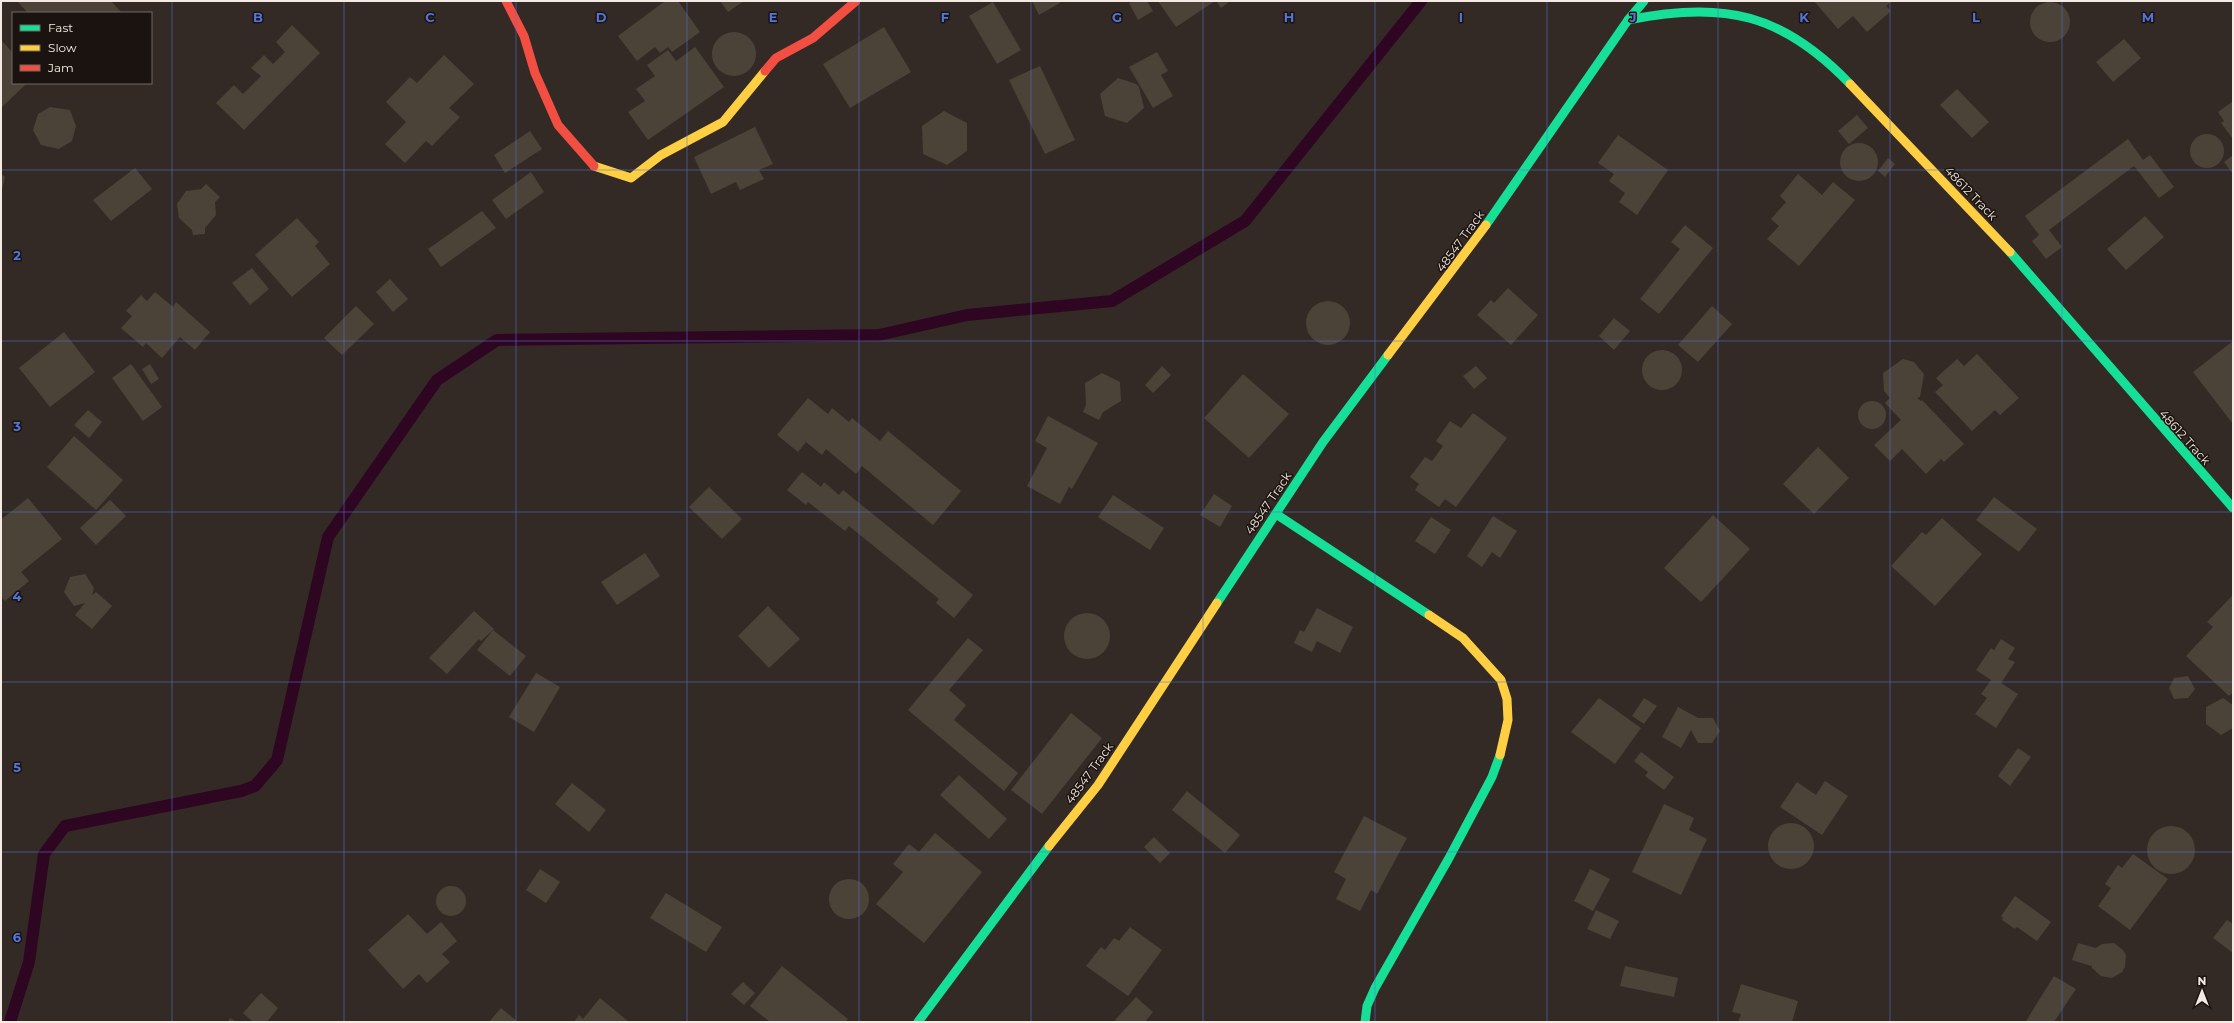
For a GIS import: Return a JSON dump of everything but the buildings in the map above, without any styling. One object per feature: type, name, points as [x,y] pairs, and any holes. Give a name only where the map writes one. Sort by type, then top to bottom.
[{"type":"street","points":[[506,1],[524,36],[535,73],[558,125],[592,165],[631,178],[661,155],[723,122],[776,58],[813,38],[856,1]]},
{"type":"street","name":"48547 Track","points":[[918,1022],[1032,866],[1098,785],[1323,442],[1443,284],[1530,164],[1628,20],[1644,1]]},
{"type":"street","name":"48612 Track","points":[[1628,20],[1660,11],[1710,8],[1751,15],[1788,31],[1826,59],[2003,244],[2233,508]]},
{"type":"street","points":[[1276,514],[1463,638],[1500,680],[1507,699],[1508,720],[1505,740],[1492,777],[1449,858],[1375,988],[1367,1006],[1365,1022]]},
{"type":"waterway","points":[[10,1022],[29,962],[44,854],[65,826],[241,791],[255,786],[277,760],[328,537],[437,380],[497,340],[879,335],[967,315],[1112,301],[1245,221],[1421,1]]},
{"type":"traffic: fast","points":[[1486,225],[1628,20],[1644,1]]},
{"type":"traffic: fast","points":[[1628,20],[1662,14],[1694,12],[1723,13],[1750,18],[1776,28],[1801,42],[1825,60],[1850,84]]},
{"type":"traffic: fast","points":[[2010,252],[2233,508]]},
{"type":"traffic: fast","points":[[1217,603],[1323,442],[1388,355]]},
{"type":"traffic: fast","points":[[1276,514],[1429,615]]},
{"type":"traffic: fast","points":[[1365,1022],[1367,1006],[1375,988],[1449,858],[1492,777],[1500,755]]},
{"type":"traffic: fast","points":[[918,1022],[1049,846]]},
{"type":"traffic: slow","points":[[594,166],[631,178],[661,155],[723,122],[765,71]]},
{"type":"traffic: slow","points":[[1850,84],[2010,252]]},
{"type":"traffic: slow","points":[[1388,355],[1486,225]]},
{"type":"traffic: slow","points":[[1049,846],[1098,785],[1217,603]]},
{"type":"traffic: slow","points":[[1429,615],[1463,638],[1501,680],[1507,699],[1508,720],[1500,755]]},
{"type":"traffic: jam","points":[[506,1],[524,36],[535,73],[558,125],[594,166]]},
{"type":"traffic: jam","points":[[765,71],[776,58],[813,38],[856,1]]}]
